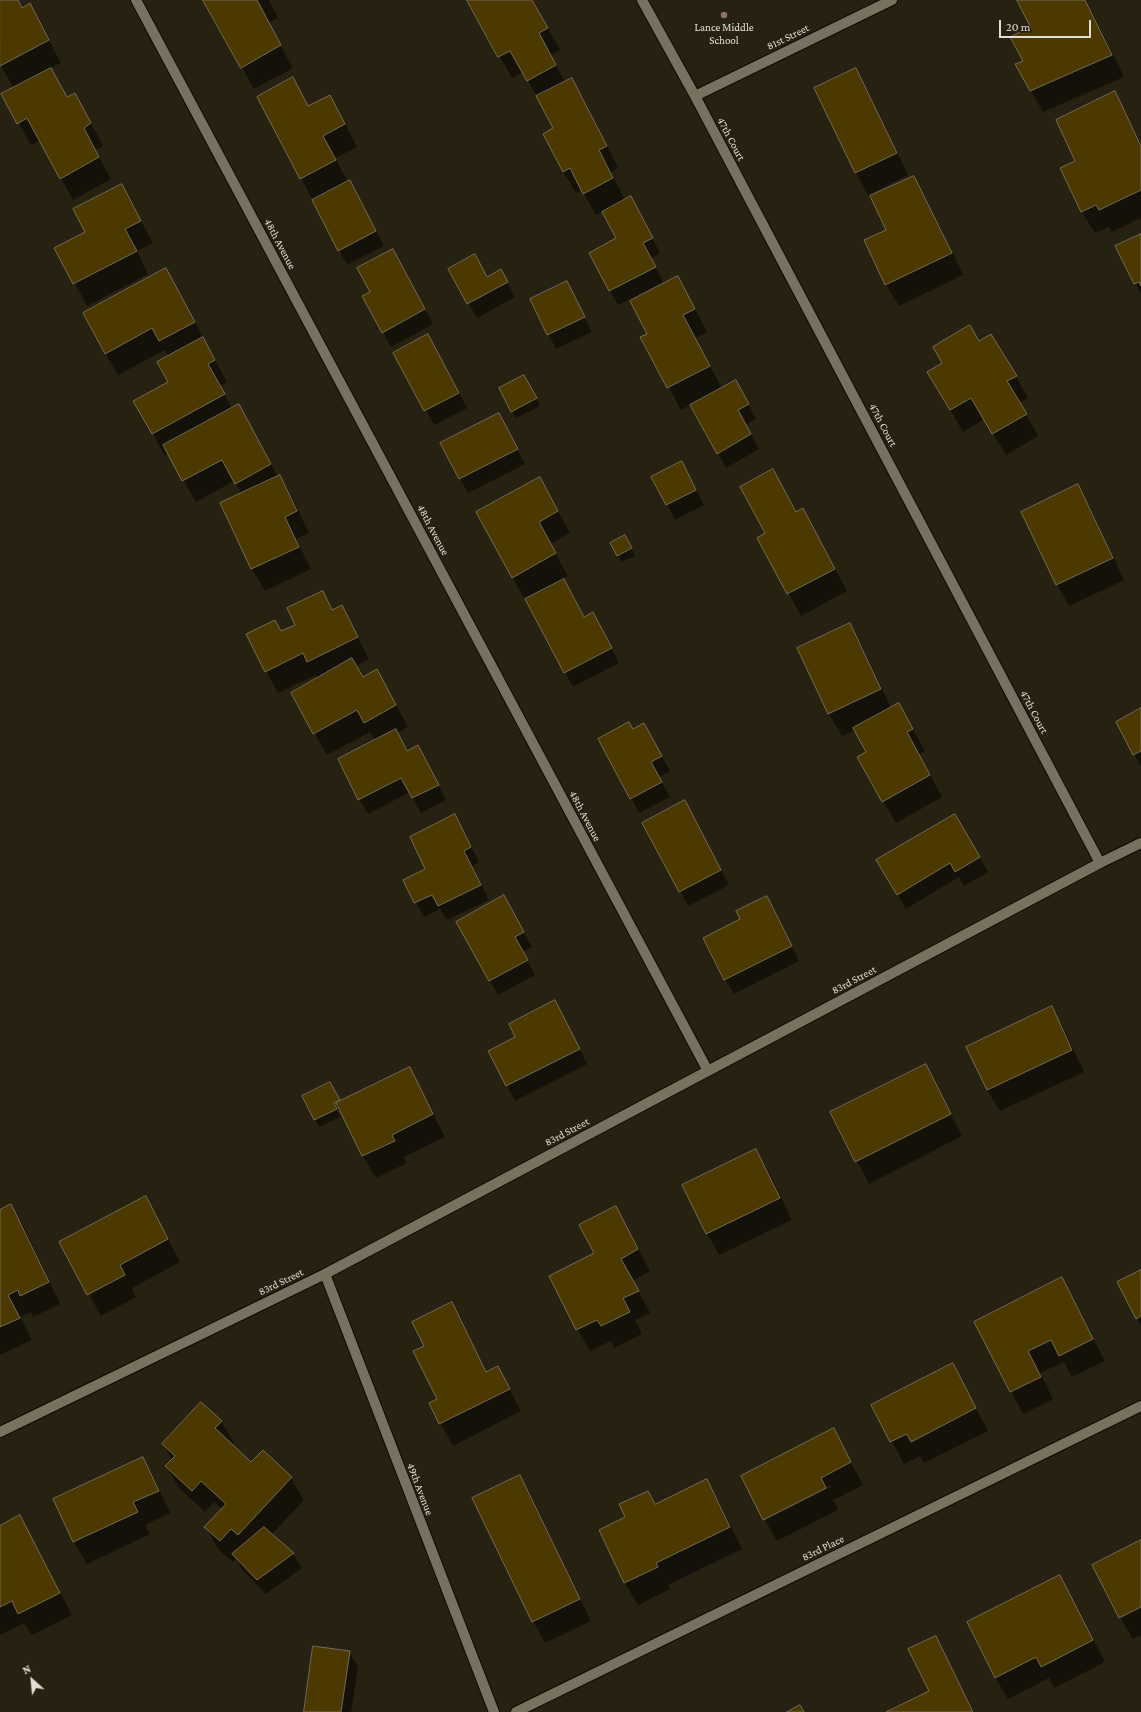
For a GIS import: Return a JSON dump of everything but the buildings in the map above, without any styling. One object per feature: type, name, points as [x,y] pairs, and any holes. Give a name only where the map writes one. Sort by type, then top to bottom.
[{"type":"street","name":"48th Avenue","points":[[136,0],[708,1071]]},
{"type":"street","name":"47th Court","points":[[642,0],[695,96],[1100,863]]},
{"type":"street","name":"81st Street","points":[[695,96],[892,0]]},
{"type":"street","name":"83rd Street","points":[[0,1432],[325,1274],[1100,863],[1141,844]]},
{"type":"street","name":"49th Avenue","points":[[325,1274],[494,1712]]},
{"type":"street","name":"83rd Place","points":[[516,1712],[1141,1406]]},
{"type":"place","name":"Lance Middle School","points":[[724,15]]}]
